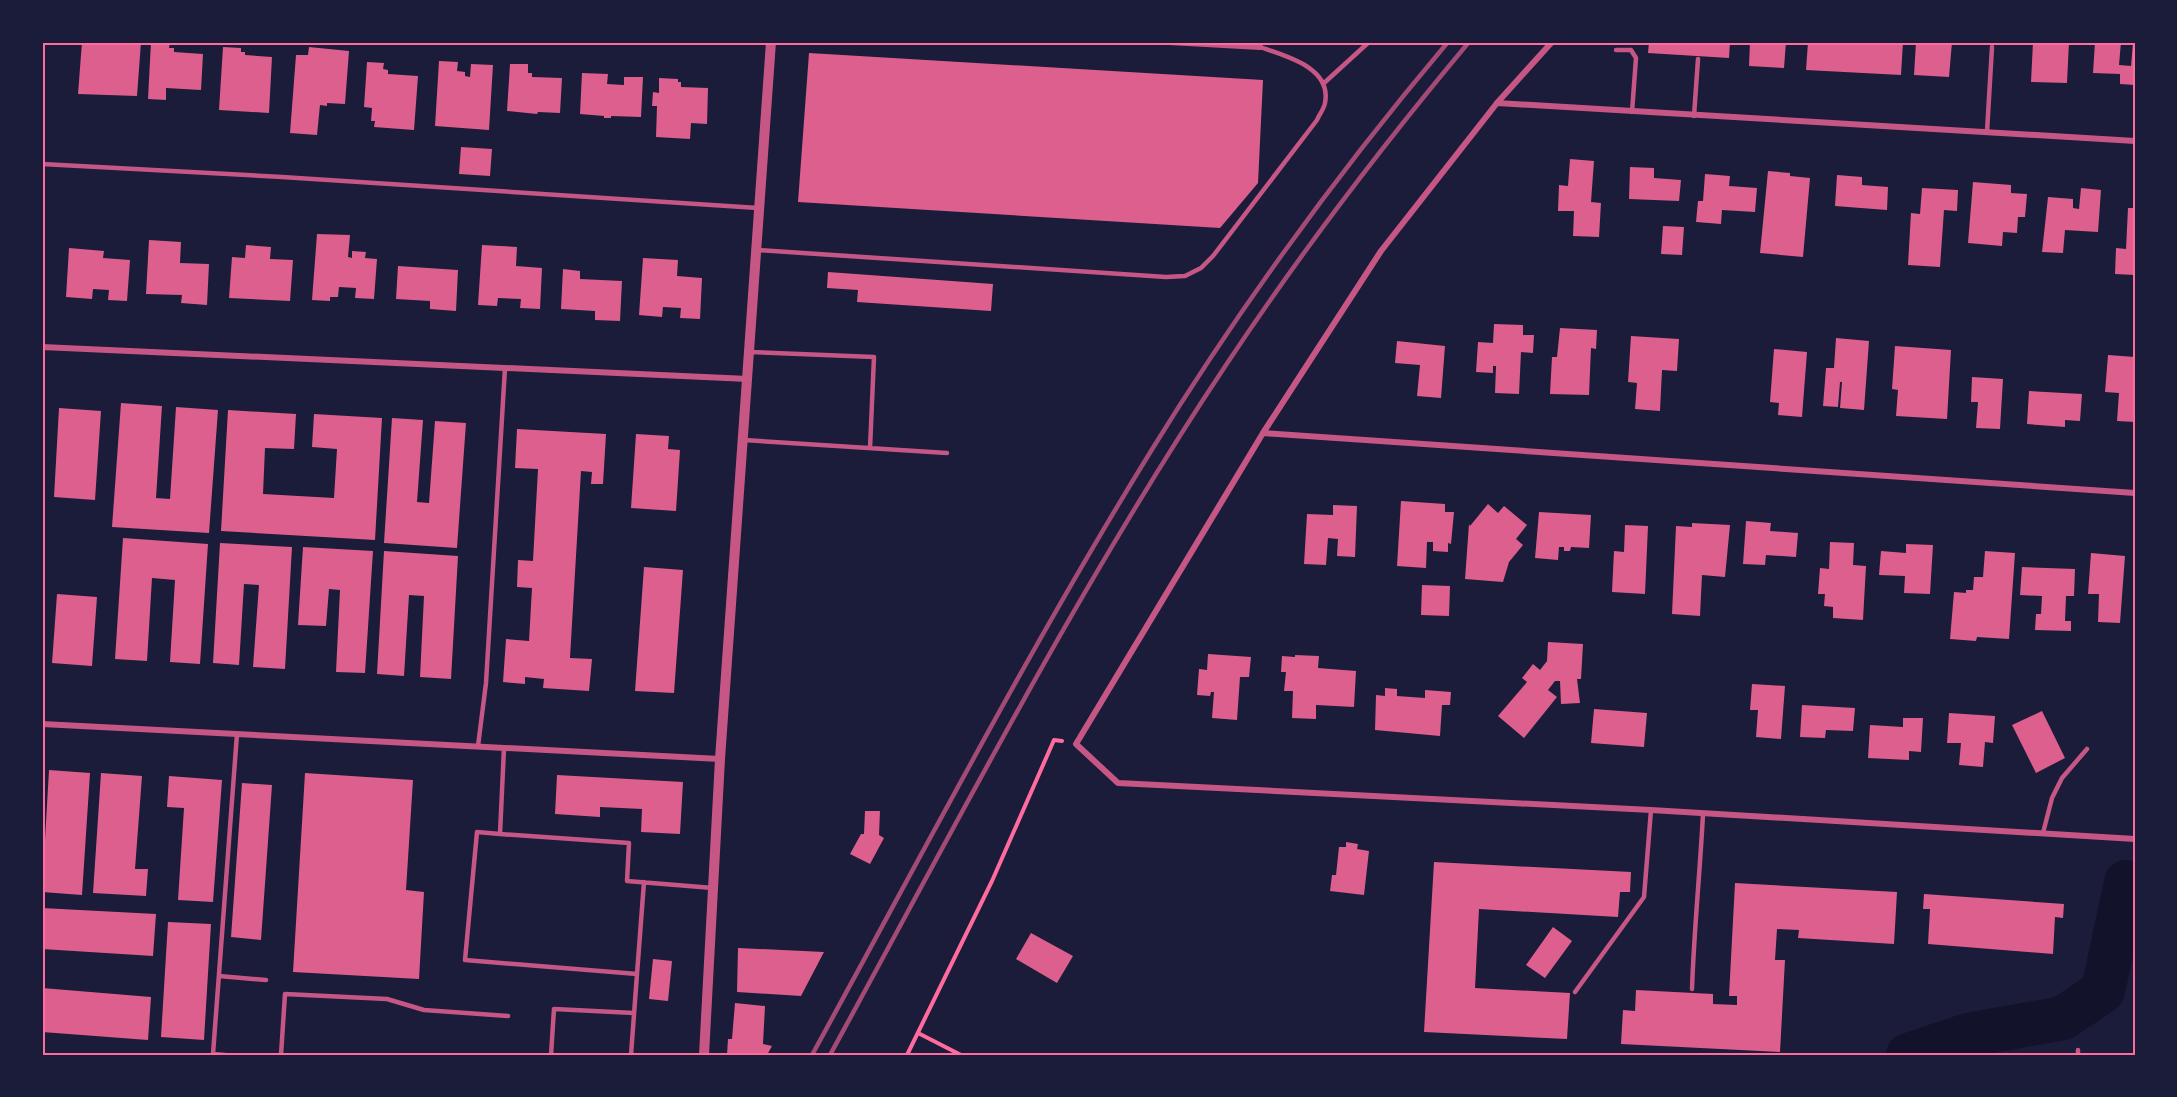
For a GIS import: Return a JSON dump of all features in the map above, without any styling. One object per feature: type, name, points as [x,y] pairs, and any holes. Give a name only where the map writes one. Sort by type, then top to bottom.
[{"type":"street","points":[[704,1055],[720,759],[771,42]]},
{"type":"street","points":[[1169,42],[1260,47]]},
{"type":"street","points":[[1552,42],[1497,103],[1381,251],[1263,432],[1076,744],[1118,783],[1651,810],[2135,839]]},
{"type":"street","points":[[1497,103],[2135,141]]},
{"type":"street","points":[[42,347],[748,379]]},
{"type":"street","points":[[1263,432],[2135,493]]},
{"type":"street","points":[[42,724],[720,759]]},
{"type":"lane","points":[[1323,84],[1369,42]]},
{"type":"lane","points":[[757,250],[1167,277],[1185,276],[1201,268],[1213,256],[1317,120],[1325,103],[1323,84],[1306,64],[1260,47]]},
{"type":"lane","points":[[1987,132],[1992,47]]},
{"type":"lane","points":[[1616,50],[1631,50],[1636,58],[1632,112]]},
{"type":"lane","points":[[1694,116],[1698,59]]},
{"type":"lane","points":[[42,164],[760,208]]},
{"type":"lane","points":[[750,352],[874,357],[870,448]]},
{"type":"lane","points":[[478,746],[486,683],[505,368]]},
{"type":"lane","points":[[744,440],[947,453]]},
{"type":"lane","points":[[225,1055],[213,1054],[237,734]]},
{"type":"lane","points":[[500,834],[504,748]]},
{"type":"lane","points":[[2043,833],[2052,798],[2062,778],[2087,749]]},
{"type":"lane","points":[[1575,992],[1644,897],[1651,810]]},
{"type":"lane","points":[[1692,988],[1694,923],[1703,814]]},
{"type":"lane","points":[[637,974],[465,960],[477,832],[629,843],[627,881],[713,888]]},
{"type":"lane","points":[[631,1055],[644,882]]},
{"type":"lane","points":[[219,976],[266,980]]},
{"type":"lane","points":[[281,1055],[285,994],[387,999],[424,1010],[508,1016]]},
{"type":"lane","points":[[551,1055],[554,1009],[634,1013]]},
{"type":"path","points":[[907,1055],[992,881],[1054,740],[1076,744]]},
{"type":"path","points":[[918,1033],[961,1055]]},
{"type":"building","points":[[82,42],[141,42],[137,96],[78,94]]},
{"type":"building","points":[[151,42],[170,42],[169,48],[174,48],[174,52],[203,54],[201,90],[166,88],[166,100],[148,99]]},
{"type":"building","points":[[1649,42],[1730,42],[1729,58],[1648,53]]},
{"type":"building","points":[[1750,42],[1786,42],[1784,68],[1749,66]]},
{"type":"building","points":[[1808,42],[1903,42],[1901,75],[1806,70]]},
{"type":"building","points":[[1916,42],[1952,42],[1949,77],[1914,75]]},
{"type":"building","points":[[2033,42],[2069,42],[2067,83],[2031,82]]},
{"type":"building","points":[[2095,42],[2121,42],[2119,65],[2131,66],[2133,42],[2135,42],[2135,85],[2120,84],[2120,74],[2093,73]]},
{"type":"building","points":[[223,47],[241,48],[241,52],[245,52],[245,55],[272,57],[269,113],[219,110]]},
{"type":"building","points":[[309,47],[349,51],[345,104],[320,105],[317,135],[290,133],[296,55],[308,55]]},
{"type":"building","points":[[809,53],[1263,80],[1258,183],[1220,228],[798,202]]},
{"type":"building","points":[[439,61],[458,62],[457,71],[465,72],[465,76],[470,77],[471,64],[493,65],[489,130],[435,126]]},
{"type":"building","points":[[367,62],[384,63],[383,69],[388,70],[388,74],[418,76],[414,130],[374,127],[375,121],[371,121],[372,108],[364,107]]},
{"type":"building","points":[[510,64],[528,64],[528,73],[532,73],[532,77],[562,78],[560,113],[538,112],[537,114],[507,111]]},
{"type":"building","points":[[582,73],[608,74],[607,84],[624,85],[624,77],[643,77],[641,117],[611,116],[611,118],[604,118],[604,116],[580,114]]},
{"type":"building","points":[[659,78],[678,79],[681,87],[708,88],[707,124],[691,123],[690,139],[656,137],[657,106],[652,106],[653,92],[659,93]]},
{"type":"building","points":[[461,147],[492,149],[490,176],[459,174]]},
{"type":"building","points":[[1570,159],[1594,161],[1591,202],[1601,203],[1599,237],[1573,236],[1574,211],[1558,211],[1559,185],[1568,186]]},
{"type":"building","points":[[1630,167],[1654,168],[1654,178],[1681,180],[1679,201],[1629,199]]},
{"type":"building","points":[[1768,171],[1810,178],[1803,257],[1760,253]]},
{"type":"building","points":[[1705,174],[1730,176],[1729,186],[1757,188],[1755,212],[1722,210],[1721,224],[1696,222],[1698,201],[1703,201]]},
{"type":"building","points":[[1837,175],[1862,177],[1862,185],[1888,187],[1887,210],[1835,206]]},
{"type":"building","points":[[1973,182],[2011,185],[2011,193],[2027,194],[2025,217],[2018,217],[2017,233],[2003,232],[2002,246],[1968,243]]},
{"type":"building","points":[[1922,188],[1958,190],[1957,211],[1944,210],[1940,267],[1908,265],[1911,213],[1920,214]]},
{"type":"building","points":[[2081,188],[2101,190],[2098,232],[2065,230],[2063,253],[2042,252],[2048,197],[2073,199],[2073,208],[2079,209]]},
{"type":"building","points":[[2128,208],[2135,208],[2135,275],[2115,274],[2116,248],[2126,249]]},
{"type":"building","points":[[1663,226],[1684,227],[1682,255],[1661,254]]},
{"type":"building","points":[[317,234],[350,235],[348,257],[352,258],[352,251],[366,252],[365,258],[377,259],[374,299],[355,298],[356,288],[339,287],[338,297],[330,297],[330,301],[312,300]]},
{"type":"building","points":[[149,240],[181,242],[180,263],[209,264],[207,305],[181,303],[182,295],[146,294]]},
{"type":"building","points":[[246,245],[271,247],[270,259],[293,260],[290,301],[229,298],[232,257],[245,258]]},
{"type":"building","points":[[482,245],[517,247],[516,266],[542,268],[540,309],[520,308],[521,299],[498,298],[497,306],[478,305]]},
{"type":"building","points":[[69,248],[104,251],[103,258],[130,260],[127,301],[108,300],[109,290],[93,289],[92,299],[66,297]]},
{"type":"building","points":[[643,258],[678,260],[677,276],[702,278],[700,319],[680,318],[681,308],[663,307],[662,317],[639,315]]},
{"type":"building","points":[[398,266],[458,270],[456,311],[430,309],[430,301],[396,299]]},
{"type":"building","points":[[563,269],[580,271],[580,279],[622,281],[620,321],[595,320],[595,311],[561,309]]},
{"type":"building","points":[[828,272],[993,284],[991,311],[857,302],[858,290],[827,288]]},
{"type":"building","points":[[1494,324],[1523,325],[1523,335],[1534,335],[1533,353],[1521,352],[1519,394],[1495,393],[1496,366],[1493,366],[1493,373],[1476,372],[1478,342],[1493,343]]},
{"type":"building","points":[[1560,328],[1597,330],[1596,349],[1591,348],[1589,395],[1550,394],[1552,357],[1557,357]]},
{"type":"building","points":[[1631,336],[1679,339],[1677,371],[1662,370],[1660,411],[1635,409],[1637,383],[1628,382]]},
{"type":"building","points":[[1836,338],[1869,341],[1864,410],[1840,408],[1842,382],[1840,382],[1838,407],[1823,406],[1826,368],[1834,368]]},
{"type":"building","points":[[1397,341],[1445,346],[1441,398],[1417,396],[1420,365],[1395,363]]},
{"type":"building","points":[[1895,346],[1951,350],[1947,419],[1896,416],[1898,390],[1892,389]]},
{"type":"building","points":[[1774,349],[1807,352],[1802,417],[1778,415],[1779,403],[1770,402]]},
{"type":"building","points":[[2108,355],[2135,357],[2135,422],[2117,421],[2119,393],[2105,392]]},
{"type":"building","points":[[1972,377],[2003,379],[2000,429],[1976,428],[1978,402],[1971,402]]},
{"type":"building","points":[[2029,391],[2082,394],[2080,421],[2065,420],[2065,427],[2027,424]]},
{"type":"building","points":[[121,403],[162,406],[156,498],[170,499],[176,407],[218,410],[209,533],[112,527]]},
{"type":"building","points":[[59,408],[101,411],[95,500],[54,497]]},
{"type":"building","points":[[228,410],[296,414],[294,449],[265,448],[263,494],[334,498],[337,449],[312,447],[314,414],[382,418],[375,540],[221,531]]},
{"type":"building","points":[[392,418],[423,420],[417,502],[429,503],[435,421],[466,423],[457,548],[384,543]]},
{"type":"building","points":[[517,429],[606,434],[603,484],[591,484],[592,472],[581,471],[570,658],[592,659],[589,691],[543,688],[544,679],[525,677],[525,684],[503,682],[506,639],[529,641],[532,588],[517,587],[518,560],[533,561],[538,469],[515,468]]},
{"type":"building","points":[[636,434],[669,436],[668,449],[680,450],[676,511],[631,508]]},
{"type":"building","points":[[1401,501],[1445,504],[1445,512],[1454,512],[1448,552],[1433,551],[1433,542],[1427,542],[1426,568],[1397,566]]},
{"type":"building","points":[[1488,504],[1498,513],[1504,506],[1527,525],[1516,539],[1523,545],[1509,562],[1503,582],[1465,579],[1469,524],[1470,526]]},
{"type":"building","points":[[1333,505],[1357,506],[1355,557],[1337,556],[1338,539],[1328,538],[1326,565],[1304,564],[1307,514],[1333,515]]},
{"type":"building","points":[[1539,512],[1591,515],[1589,548],[1571,547],[1570,551],[1564,551],[1564,547],[1559,547],[1558,560],[1535,558]]},
{"type":"building","points":[[1746,521],[1771,523],[1770,531],[1798,533],[1796,557],[1766,555],[1765,565],[1743,564]]},
{"type":"building","points":[[1692,523],[1730,525],[1725,577],[1702,575],[1700,616],[1672,614],[1676,526],[1692,527]]},
{"type":"building","points":[[1625,525],[1648,526],[1645,594],[1612,592],[1614,551],[1624,552]]},
{"type":"building","points":[[123,538],[208,544],[200,664],[170,662],[175,580],[152,578],[147,661],[115,659]]},
{"type":"building","points":[[1830,542],[1854,543],[1853,565],[1866,566],[1863,620],[1833,618],[1833,607],[1824,606],[1825,594],[1818,594],[1820,568],[1829,569]]},
{"type":"building","points":[[220,543],[292,547],[285,669],[253,667],[259,585],[244,584],[239,665],[213,663]]},
{"type":"building","points":[[1906,544],[1933,545],[1930,594],[1904,593],[1905,576],[1879,575],[1881,551],[1906,553]]},
{"type":"building","points":[[303,547],[373,551],[365,673],[336,672],[340,590],[329,589],[326,626],[298,625]]},
{"type":"building","points":[[384,551],[458,556],[451,679],[420,677],[424,596],[409,595],[404,676],[377,674]]},
{"type":"building","points":[[1985,551],[2015,553],[2009,639],[1977,637],[1976,641],[1950,639],[1954,592],[1966,593],[1966,590],[1973,590],[1974,577],[1983,577]]},
{"type":"building","points":[[2091,553],[2125,556],[2120,623],[2098,622],[2099,594],[2088,594]]},
{"type":"building","points":[[644,567],[683,570],[674,693],[635,691]]},
{"type":"building","points":[[2022,567],[2075,569],[2074,596],[2066,596],[2065,621],[2071,621],[2071,631],[2035,630],[2036,614],[2041,614],[2042,596],[2020,595]]},
{"type":"building","points":[[1422,585],[1450,586],[1449,616],[1421,615]]},
{"type":"building","points":[[57,594],[97,597],[92,666],[52,663]]},
{"type":"building","points":[[1548,642],[1583,644],[1581,679],[1577,679],[1580,703],[1561,704],[1560,681],[1555,681],[1548,690],[1557,697],[1524,738],[1498,716],[1527,682],[1522,678],[1533,664],[1540,670],[1547,661]]},
{"type":"building","points":[[1208,654],[1251,657],[1249,677],[1240,677],[1237,720],[1212,718],[1214,692],[1211,692],[1210,696],[1197,695],[1199,669],[1207,670]]},
{"type":"building","points":[[1295,655],[1319,656],[1318,668],[1356,671],[1354,707],[1316,705],[1316,719],[1292,718],[1293,691],[1284,691],[1286,672],[1281,672],[1282,656],[1295,657]]},
{"type":"building","points":[[1752,684],[1785,686],[1781,739],[1756,737],[1758,710],[1750,710]]},
{"type":"building","points":[[1385,688],[1397,689],[1397,696],[1425,698],[1425,690],[1451,692],[1450,705],[1442,705],[1440,736],[1375,730],[1376,695],[1385,696]]},
{"type":"building","points":[[1802,705],[1855,708],[1853,731],[1826,730],[1825,738],[1800,737]]},
{"type":"building","points":[[1594,709],[1647,713],[1644,747],[1591,743]]},
{"type":"building","points":[[2042,711],[2065,758],[2036,773],[2012,725]]},
{"type":"building","points":[[1949,713],[1995,716],[1993,743],[1985,742],[1983,767],[1959,765],[1961,743],[1947,743]]},
{"type":"building","points":[[1903,718],[1923,718],[1921,752],[1909,751],[1909,760],[1868,758],[1870,725],[1903,727]]},
{"type":"building","points":[[49,770],[90,773],[82,895],[42,892]]},
{"type":"building","points":[[101,773],[142,776],[135,869],[148,869],[146,896],[93,893]]},
{"type":"building","points":[[305,773],[413,780],[406,890],[424,892],[419,979],[293,972]]},
{"type":"building","points":[[557,775],[683,782],[680,834],[641,832],[642,809],[600,807],[600,817],[555,814]]},
{"type":"building","points":[[169,776],[222,780],[213,902],[178,900],[184,808],[167,807]]},
{"type":"building","points":[[242,783],[272,785],[261,940],[231,937]]},
{"type":"building","points":[[865,811],[880,811],[879,835],[884,838],[870,864],[850,854],[861,834],[864,834]]},
{"type":"building","points":[[1346,842],[1358,844],[1357,849],[1369,851],[1364,895],[1330,891],[1332,875],[1336,875],[1339,847],[1346,847]]},
{"type":"building","points":[[1434,862],[1631,872],[1630,892],[1620,892],[1618,917],[1479,909],[1475,988],[1570,993],[1567,1039],[1424,1032]]},
{"type":"building","points":[[1735,883],[1897,892],[1894,944],[1798,938],[1799,930],[1777,929],[1775,960],[1785,960],[1780,1052],[1621,1044],[1623,1010],[1635,1011],[1636,990],[1713,994],[1713,1004],[1737,1005],[1737,996],[1729,996]]},
{"type":"building","points":[[1924,894],[2064,904],[2063,918],[2055,917],[2053,954],[1928,944],[1930,909],[1923,909]]},
{"type":"building","points":[[42,908],[156,914],[153,956],[42,949]]},
{"type":"building","points":[[168,922],[211,924],[204,1040],[161,1037]]},
{"type":"building","points":[[1553,927],[1572,941],[1545,978],[1526,965]]},
{"type":"building","points":[[1031,933],[1073,956],[1057,983],[1016,959]]},
{"type":"building","points":[[738,948],[824,952],[801,996],[737,992]]},
{"type":"building","points":[[653,959],[672,961],[668,1001],[649,999]]},
{"type":"building","points":[[42,988],[151,997],[148,1040],[42,1032]]},
{"type":"building","points":[[735,1003],[765,1006],[763,1044],[772,1046],[767,1055],[727,1055],[728,1039],[732,1039]]},
{"type":"waterway","points":[[1908,1055],[1968,1035],[2063,1018],[2103,991],[2126,882]]},
{"type":"railway","points":[[812,1055],[1020,675],[1151,451],[1220,344],[1292,241],[1368,140],[1448,42]]},
{"type":"railway","points":[[830,1055],[1020,706],[1172,448],[1254,323],[1313,241],[1405,120],[1469,42]]}]
